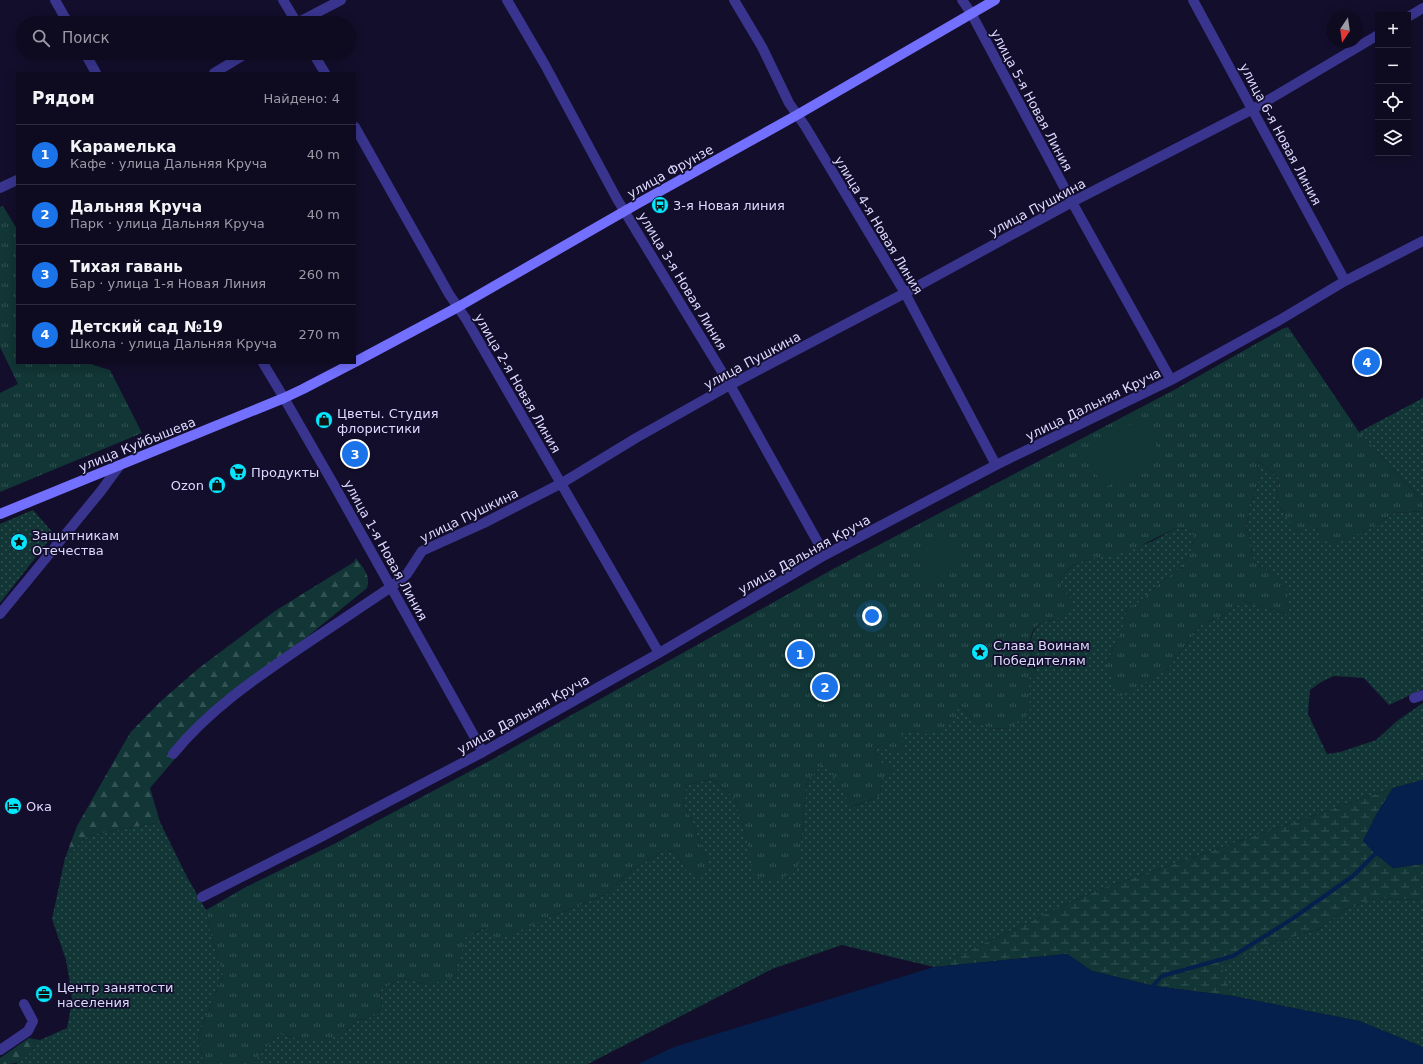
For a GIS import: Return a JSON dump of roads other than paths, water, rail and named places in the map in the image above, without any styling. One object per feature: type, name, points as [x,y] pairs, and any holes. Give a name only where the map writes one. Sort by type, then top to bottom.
[{"type":"main road","name":"улица Фрунзе","points":[[356,361],[458,307],[625,211],[797,115],[995,0]]},
{"type":"main road","name":"улица Фрунзе","points":[[284,398],[350,364]]},
{"type":"main road","name":"улица Куйбышева","points":[[0,514],[284,398]]},
{"type":"street","points":[[55,0],[64,16]]},
{"type":"street","points":[[283,0],[293,16]]},
{"type":"street","points":[[310,16],[341,0]]},
{"type":"street","name":"улица 3-я Новая Линия","points":[[507,0],[545,64],[617,199],[730,385],[825,555]]},
{"type":"street","name":"улица 4-я Новая Линия","points":[[734,0],[762,47],[789,103],[905,294],[996,466]]},
{"type":"street","name":"улица 5-я Новая Линия","points":[[962,0],[971,13],[1072,202],[1171,380]]},
{"type":"street","name":"улица 6-я Новая Линия","points":[[1193,0],[1345,280]]},
{"type":"street","points":[[1411,15],[1421,7]]},
{"type":"street","name":"улица Пушкина","points":[[173,754],[189,734],[225,702],[267,671],[391,587],[406,574],[422,551],[484,523],[562,484],[636,438],[730,385],[905,294],[1072,202],[1253,109],[1375,36]]},
{"type":"street","points":[[89,60],[95,72]]},
{"type":"street","points":[[216,72],[235,60]]},
{"type":"street","points":[[317,60],[324,72]]},
{"type":"street","name":"улица 2-я Новая Линия","points":[[356,129],[659,653]]},
{"type":"street","points":[[0,188],[16,180]]},
{"type":"street","name":"улица Дальняя Круча","points":[[202,897],[483,752],[659,653],[825,555],[996,466],[1171,380],[1278,320],[1345,280],[1423,241]]},
{"type":"street","name":"улица 1-я Новая Линия","points":[[264,364],[334,485],[483,752]]},
{"type":"street","points":[[0,614],[101,491],[120,465]]},
{"type":"street","points":[[0,1050],[28,1031],[33,1021],[24,1004]]},
{"type":"water","points":[[1423,780],[1423,864],[1393,868],[1375,854],[1363,841],[1376,815],[1393,788]]},
{"type":"water","points":[[1067,954],[1092,971],[1154,986],[1232,996],[1359,1021],[1423,1047],[1423,1064],[638,1064],[674,1047],[934,967]]},
{"type":"waterway","points":[[1150,989],[1162,976],[1233,956],[1292,919],[1353,876],[1375,854],[1379,852]]},
{"type":"place","name":"3-я Новая линия","points":[[660,205]]},
{"type":"place","name":"Детский сад №19","points":[[1367,362]]},
{"type":"place","name":"Цветы. Студия флористики","points":[[324,420]]},
{"type":"place","name":"Тихая гавань","points":[[355,454]]},
{"type":"place","name":"Продукты","points":[[238,472]]},
{"type":"place","name":"Ozon","points":[[217,485]]},
{"type":"place","name":"Защитникам Отечества","points":[[19,542]]},
{"type":"place","name":"Слава Воинам Победителям","points":[[980,652]]},
{"type":"place","name":"Карамелька","points":[[800,654]]},
{"type":"place","name":"Дальняя Круча","points":[[825,687]]},
{"type":"place","name":"Ока","points":[[13,806]]},
{"type":"place","name":"Центр занятости населения","points":[[44,994]]}]
